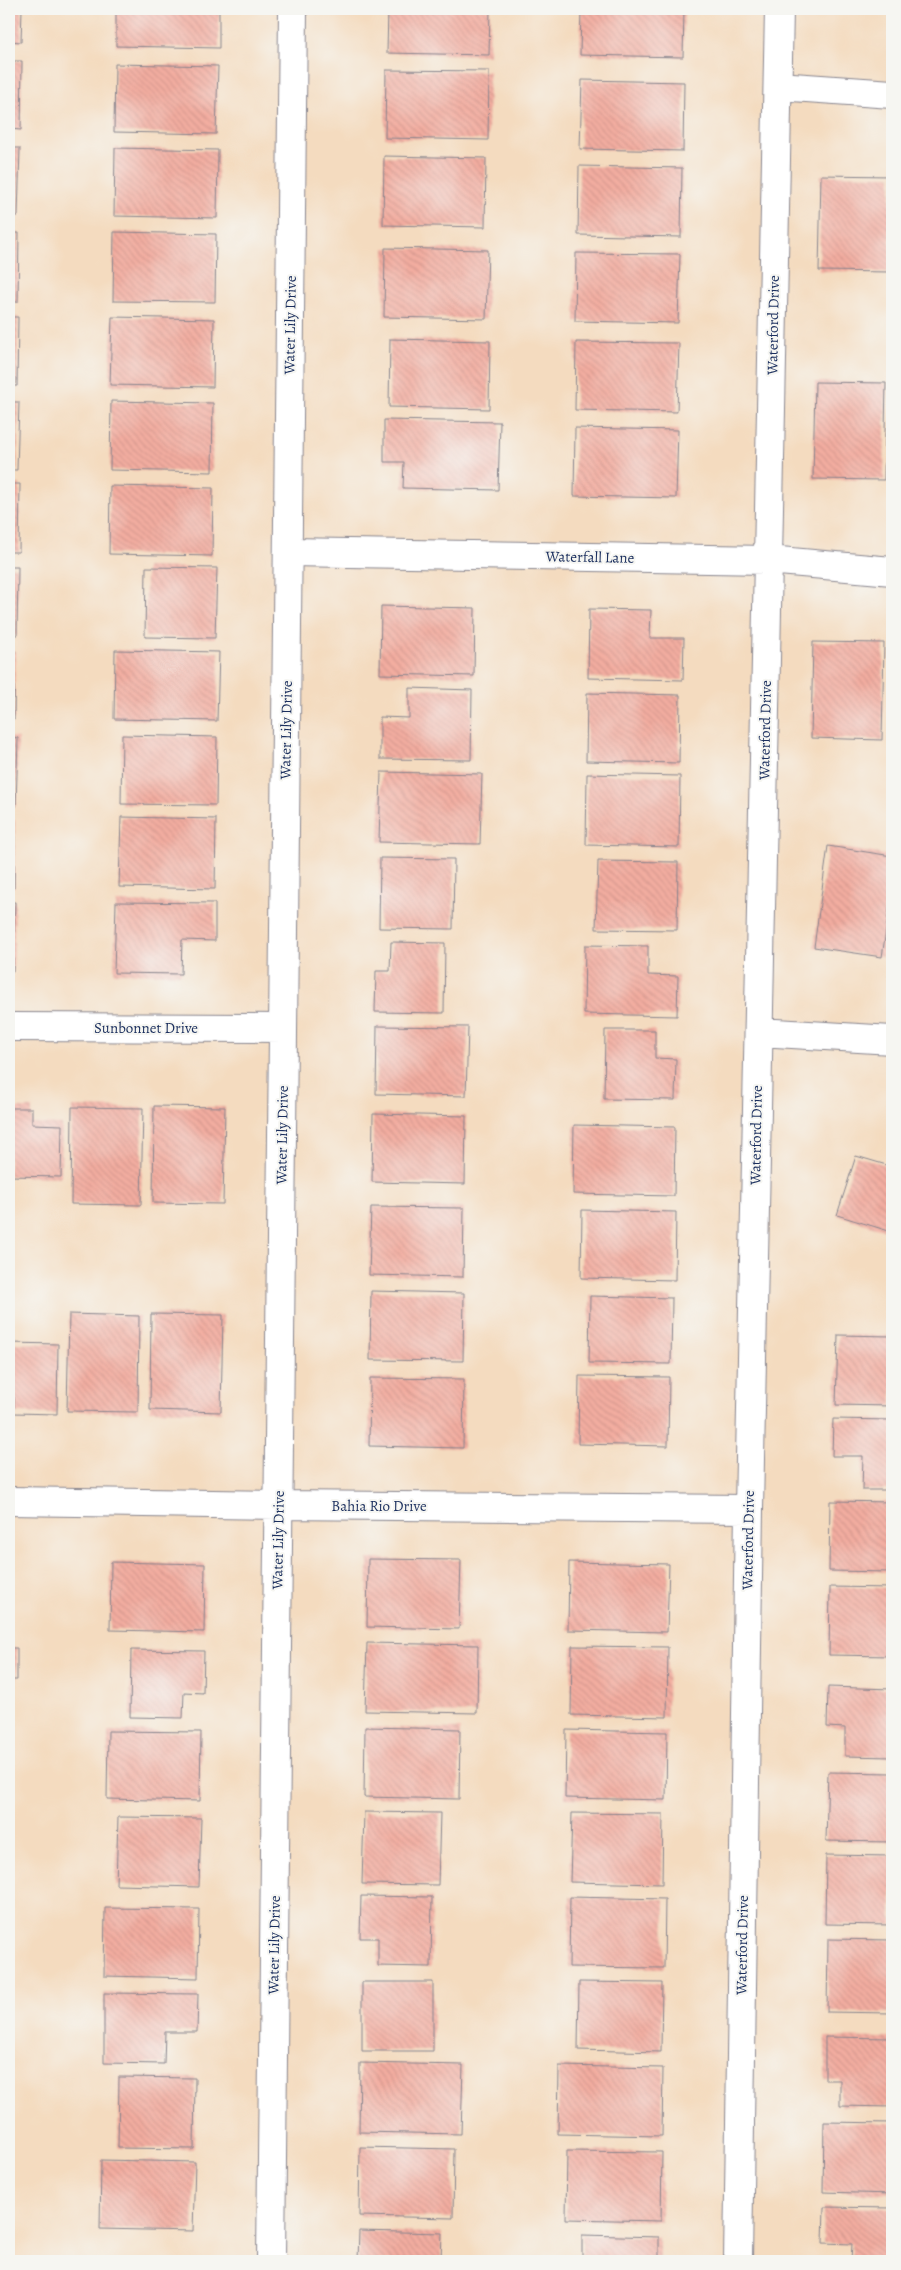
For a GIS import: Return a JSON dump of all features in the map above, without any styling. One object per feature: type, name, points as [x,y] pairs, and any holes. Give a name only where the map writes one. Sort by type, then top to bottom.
[{"type":"street","name":"Water Lily Drive","points":[[271,2261],[293,9]]},
{"type":"street","name":"Waterford Drive","points":[[738,2261],[748,1509],[779,9]]},
{"type":"street","points":[[778,86],[892,94]]},
{"type":"street","name":"Waterfall Lane","points":[[288,552],[768,560],[892,571]]},
{"type":"street","name":"Sunbonnet Drive","points":[[9,1027],[283,1028]]},
{"type":"street","points":[[759,1032],[892,1040]]},
{"type":"street","name":"Bahia Rio Drive","points":[[9,1501],[278,1506],[748,1509]]},
{"type":"building","points":[[9,9],[22,9],[21,42],[9,41]]},
{"type":"building","points":[[116,9],[219,9],[219,48],[116,46]]},
{"type":"building","points":[[388,9],[490,9],[489,55],[387,53]]},
{"type":"building","points":[[581,9],[684,9],[683,57],[580,55]]},
{"type":"building","points":[[848,9],[892,9],[892,13],[848,12]]},
{"type":"building","points":[[9,61],[22,61],[21,130],[9,129]]},
{"type":"building","points":[[115,64],[218,66],[216,134],[114,132]]},
{"type":"building","points":[[386,70],[489,71],[488,140],[385,138]]},
{"type":"building","points":[[582,80],[684,82],[683,151],[580,149]]},
{"type":"building","points":[[9,148],[20,148],[18,216],[9,216]]},
{"type":"building","points":[[115,148],[218,150],[217,218],[114,216]]},
{"type":"building","points":[[384,156],[486,158],[485,227],[383,225]]},
{"type":"building","points":[[579,166],[682,168],[681,237],[578,235]]},
{"type":"building","points":[[821,175],[891,176],[890,272],[819,271]]},
{"type":"building","points":[[114,232],[216,234],[215,302],[113,301]]},
{"type":"building","points":[[9,233],[19,233],[18,302],[9,302]]},
{"type":"building","points":[[385,248],[488,250],[486,319],[384,317]]},
{"type":"building","points":[[576,253],[680,254],[678,323],[575,321]]},
{"type":"building","points":[[9,317],[18,317],[17,386],[9,386]]},
{"type":"building","points":[[112,317],[214,319],[213,387],[110,385]]},
{"type":"building","points":[[390,339],[490,341],[489,409],[389,407]]},
{"type":"building","points":[[576,342],[679,343],[677,412],[575,410]]},
{"type":"building","points":[[815,382],[886,383],[884,480],[813,479]]},
{"type":"building","points":[[111,401],[213,403],[212,472],[110,470]]},
{"type":"building","points":[[9,402],[19,402],[17,470],[9,470]]},
{"type":"building","points":[[384,420],[500,422],[498,490],[403,488],[404,462],[384,462]]},
{"type":"building","points":[[575,428],[678,430],[676,498],[574,496]]},
{"type":"building","points":[[9,484],[20,484],[19,552],[9,552]]},
{"type":"building","points":[[110,486],[213,488],[212,556],[109,554]]},
{"type":"building","points":[[9,567],[18,567],[17,635],[9,635]]},
{"type":"building","points":[[146,567],[217,568],[215,638],[145,637]]},
{"type":"building","points":[[381,606],[475,608],[474,676],[380,674]]},
{"type":"building","points":[[589,609],[651,610],[650,638],[684,638],[683,680],[588,678]]},
{"type":"building","points":[[813,642],[884,643],[882,740],[811,738]]},
{"type":"building","points":[[9,650],[15,651],[14,719],[9,719]]},
{"type":"building","points":[[115,650],[219,652],[217,721],[114,719]]},
{"type":"building","points":[[409,688],[472,690],[471,760],[380,759],[380,717],[409,718]]},
{"type":"building","points":[[587,693],[680,695],[679,763],[586,761]]},
{"type":"building","points":[[122,735],[217,737],[216,805],[121,804]]},
{"type":"building","points":[[9,737],[18,738],[16,806],[9,806]]},
{"type":"building","points":[[381,772],[482,774],[480,844],[379,842]]},
{"type":"building","points":[[587,774],[680,776],[679,847],[586,845]]},
{"type":"building","points":[[121,817],[216,819],[215,889],[119,887]]},
{"type":"building","points":[[9,820],[15,820],[14,888],[9,888]]},
{"type":"building","points":[[828,846],[892,856],[892,890],[882,957],[814,947]]},
{"type":"building","points":[[380,858],[454,859],[453,929],[379,928]]},
{"type":"building","points":[[598,861],[678,862],[677,930],[596,929]]},
{"type":"building","points":[[9,902],[15,902],[13,971],[9,971]]},
{"type":"building","points":[[116,902],[215,903],[215,941],[182,940],[181,974],[114,973]]},
{"type":"building","points":[[391,942],[445,943],[444,1013],[375,1012],[376,971],[390,971]]},
{"type":"building","points":[[585,945],[648,946],[648,975],[678,976],[677,1016],[584,1014]]},
{"type":"building","points":[[377,1026],[468,1027],[466,1096],[376,1094]]},
{"type":"building","points":[[605,1030],[655,1030],[655,1058],[676,1059],[675,1100],[604,1099]]},
{"type":"building","points":[[154,1106],[225,1107],[223,1204],[153,1203]]},
{"type":"building","points":[[72,1107],[143,1108],[141,1205],[71,1204]]},
{"type":"building","points":[[9,1108],[32,1108],[32,1124],[62,1125],[61,1177],[9,1176]]},
{"type":"building","points":[[373,1114],[466,1116],[465,1184],[372,1182]]},
{"type":"building","points":[[574,1125],[675,1127],[674,1196],[573,1194]]},
{"type":"building","points":[[856,1156],[890,1166],[892,1160],[892,1232],[837,1215]]},
{"type":"building","points":[[371,1207],[464,1208],[463,1277],[369,1275]]},
{"type":"building","points":[[582,1210],[676,1212],[675,1280],[581,1278]]},
{"type":"building","points":[[371,1291],[464,1293],[463,1361],[370,1360]]},
{"type":"building","points":[[590,1296],[672,1298],[671,1364],[589,1363]]},
{"type":"building","points":[[69,1314],[139,1316],[138,1412],[67,1411]]},
{"type":"building","points":[[151,1314],[223,1315],[221,1412],[150,1410]]},
{"type":"building","points":[[838,1335],[892,1336],[892,1406],[836,1405]]},
{"type":"building","points":[[9,1343],[58,1344],[57,1414],[14,1413],[14,1397],[9,1397]]},
{"type":"building","points":[[579,1376],[669,1377],[668,1446],[578,1444]]},
{"type":"building","points":[[370,1378],[464,1379],[463,1448],[369,1446]]},
{"type":"building","points":[[833,1419],[892,1420],[892,1490],[862,1490],[863,1456],[832,1456]]},
{"type":"building","points":[[830,1501],[892,1502],[892,1572],[829,1571]]},
{"type":"building","points":[[368,1559],[461,1560],[459,1629],[367,1627]]},
{"type":"building","points":[[111,1562],[205,1564],[204,1632],[110,1630]]},
{"type":"building","points":[[569,1562],[669,1564],[667,1632],[568,1630]]},
{"type":"building","points":[[830,1587],[892,1588],[892,1656],[829,1655]]},
{"type":"building","points":[[367,1643],[478,1645],[477,1713],[365,1711]]},
{"type":"building","points":[[572,1646],[668,1647],[667,1717],[571,1715]]},
{"type":"building","points":[[9,1648],[17,1648],[17,1680],[9,1680]]},
{"type":"building","points":[[131,1650],[204,1651],[203,1693],[184,1692],[183,1718],[130,1717]]},
{"type":"building","points":[[828,1687],[892,1689],[892,1757],[845,1756],[845,1728],[827,1727]]},
{"type":"building","points":[[365,1727],[460,1729],[459,1799],[364,1797]]},
{"type":"building","points":[[566,1730],[667,1732],[666,1800],[565,1798]]},
{"type":"building","points":[[108,1731],[201,1732],[200,1801],[107,1799]]},
{"type":"building","points":[[828,1772],[892,1773],[892,1842],[826,1841]]},
{"type":"building","points":[[364,1812],[440,1813],[438,1885],[362,1884]]},
{"type":"building","points":[[572,1813],[663,1814],[662,1884],[570,1882]]},
{"type":"building","points":[[118,1817],[201,1818],[199,1887],[116,1885]]},
{"type":"building","points":[[826,1855],[892,1856],[892,1925],[825,1924]]},
{"type":"building","points":[[361,1896],[432,1897],[431,1967],[378,1966],[378,1938],[360,1938]]},
{"type":"building","points":[[570,1897],[665,1899],[664,1968],[569,1967]]},
{"type":"building","points":[[105,1908],[199,1909],[198,1978],[104,1976]]},
{"type":"building","points":[[828,1939],[892,1940],[892,2013],[827,2012]]},
{"type":"building","points":[[362,1982],[433,1982],[433,2051],[362,2051]]},
{"type":"building","points":[[579,1982],[662,1983],[661,2052],[578,2050]]},
{"type":"building","points":[[104,1993],[198,1994],[197,2032],[165,2032],[164,2064],[104,2063]]},
{"type":"building","points":[[825,2037],[892,2038],[892,2107],[840,2106],[840,2080],[825,2080]]},
{"type":"building","points":[[360,2063],[463,2065],[461,2134],[359,2132]]},
{"type":"building","points":[[559,2066],[663,2068],[662,2136],[558,2134]]},
{"type":"building","points":[[119,2077],[195,2078],[194,2149],[118,2148]]},
{"type":"building","points":[[824,2122],[892,2123],[892,2194],[823,2192]]},
{"type":"building","points":[[360,2147],[454,2149],[453,2218],[359,2216]]},
{"type":"building","points":[[567,2151],[662,2152],[661,2221],[566,2219]]},
{"type":"building","points":[[101,2160],[195,2162],[193,2231],[100,2229]]},
{"type":"building","points":[[824,2207],[892,2208],[892,2261],[851,2261],[852,2244],[823,2243]]},
{"type":"building","points":[[359,2231],[442,2233],[441,2261],[358,2261]]},
{"type":"building","points":[[582,2235],[659,2237],[659,2261],[582,2261]]}]
